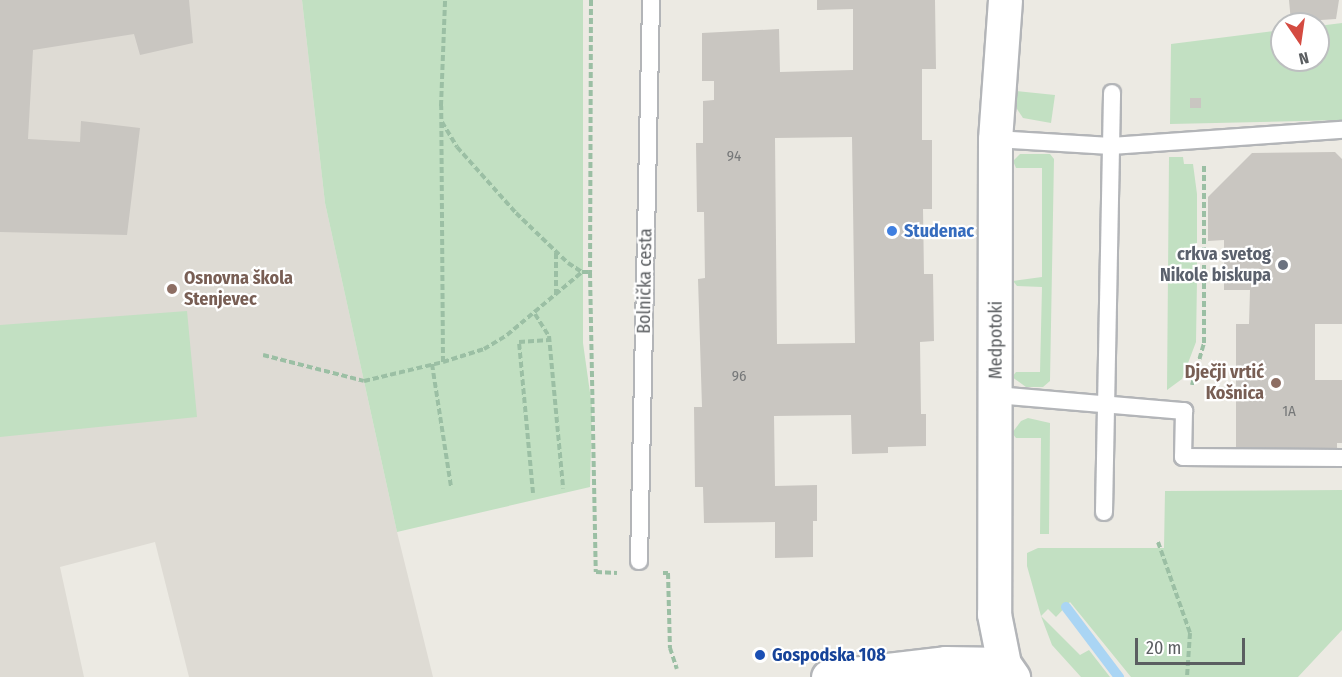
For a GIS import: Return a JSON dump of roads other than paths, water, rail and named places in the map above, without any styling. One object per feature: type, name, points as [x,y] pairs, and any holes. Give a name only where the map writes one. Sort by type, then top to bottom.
[{"type":"street","name":"Medpotoki","points":[[1005,0],[995,139],[994,614],[1009,671]]},
{"type":"street","points":[[828,677],[945,663],[1009,671]]},
{"type":"lane","name":"Bolnička cesta","points":[[639,561],[651,0]]},
{"type":"lane","points":[[1104,513],[1112,93]]},
{"type":"lane","points":[[995,139],[1111,146],[1204,143],[1342,130]]},
{"type":"lane","points":[[996,395],[1184,411],[1183,458],[1342,458]]},
{"type":"waterway","points":[[1066,607],[1119,677]]},
{"type":"place","name":"Studenac","points":[[892,231]]},
{"type":"place","name":"crkva svetog Nikole biskupa","points":[[1283,265]]},
{"type":"place","name":"Osnovna škola Stenjevec","points":[[172,289]]},
{"type":"place","name":"Dječji vrtić Košnica","points":[[1276,383]]},
{"type":"place","name":"Gospodska 108","points":[[760,655]]}]
